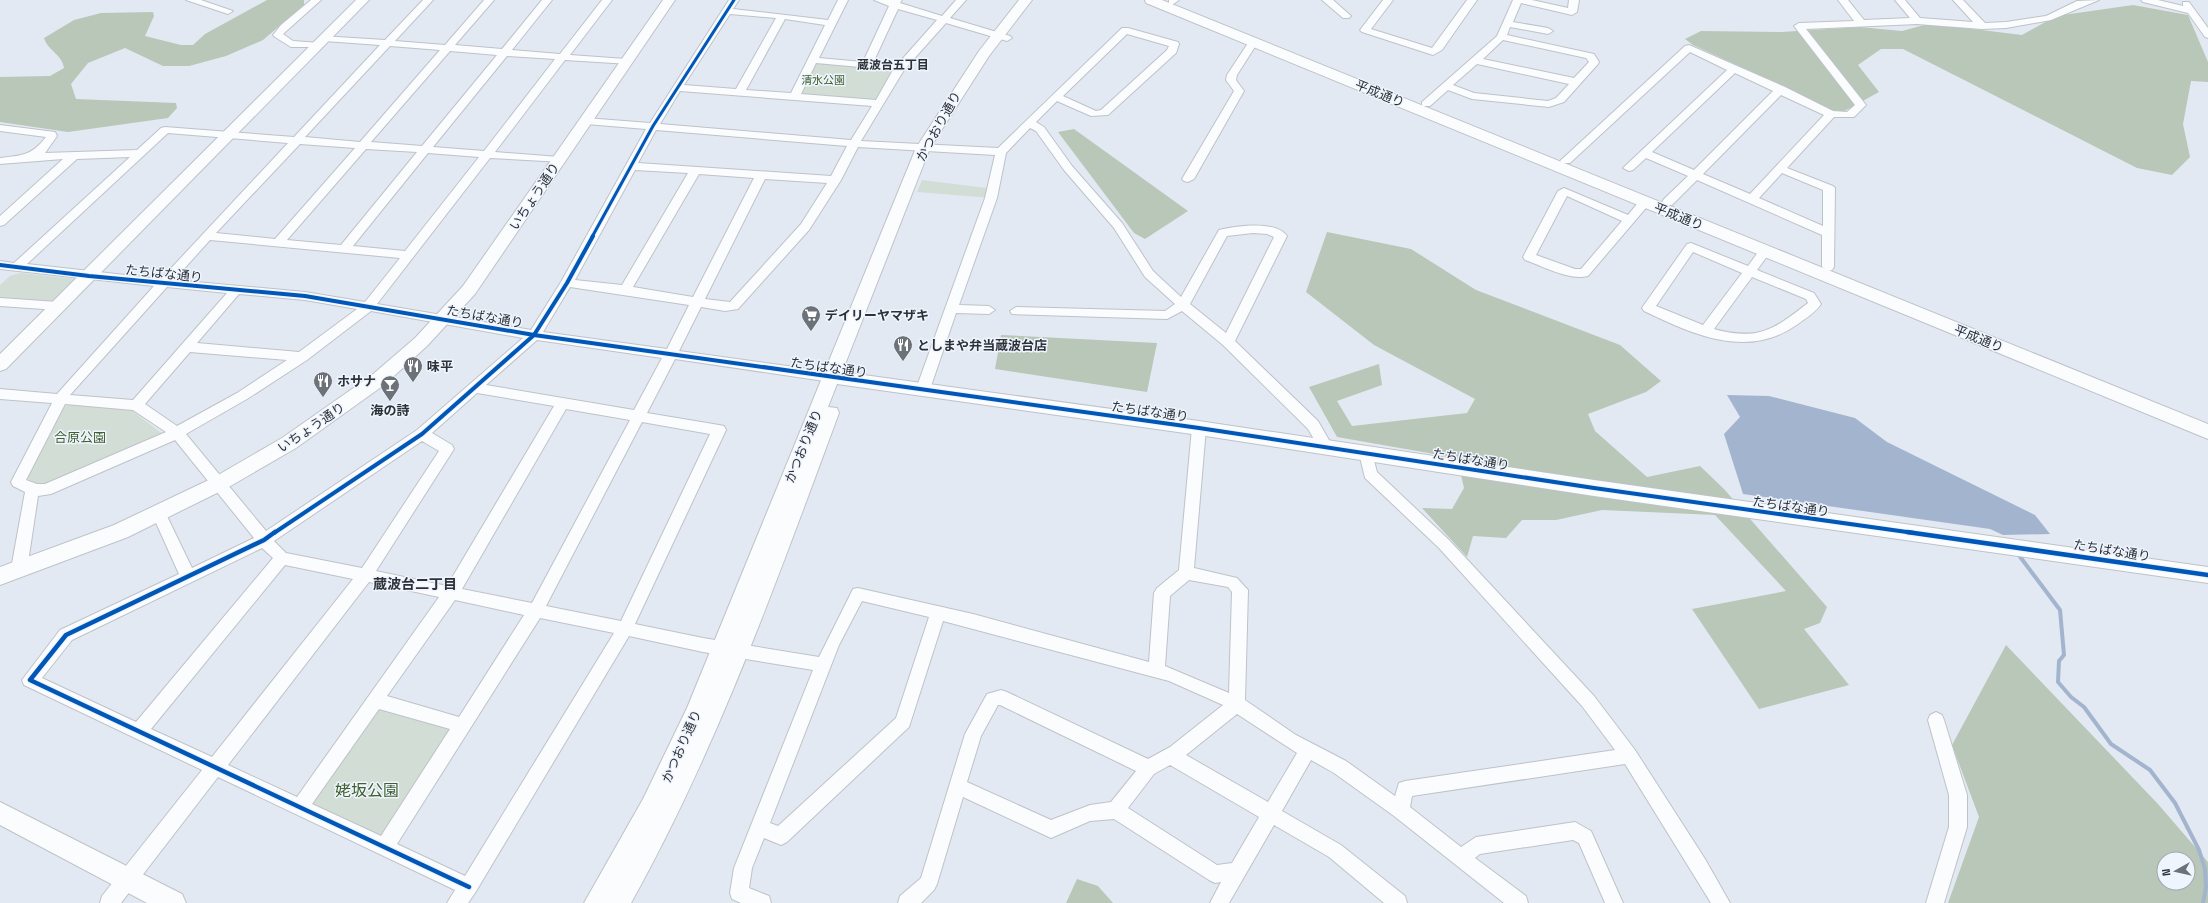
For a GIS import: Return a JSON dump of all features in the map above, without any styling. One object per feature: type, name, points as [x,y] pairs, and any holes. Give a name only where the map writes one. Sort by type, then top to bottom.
[{"type":"street","points":[[191,0],[228,11]]},
{"type":"street","points":[[316,0],[301,16],[278,35],[291,44],[321,42],[388,43],[446,49],[626,62]]},
{"type":"street","points":[[0,365],[227,135],[363,0]]},
{"type":"street","points":[[428,0],[163,283],[60,399],[18,482],[35,490],[46,490],[177,433],[242,396],[302,357],[368,307],[607,0]]},
{"type":"street","points":[[278,243],[489,0]]},
{"type":"street","points":[[344,249],[546,0]]},
{"type":"street","name":"いちょう通り","points":[[0,576],[121,531],[220,484],[289,443],[338,410],[378,380],[444,319],[482,272],[669,0]]},
{"type":"street","points":[[794,97],[811,60],[843,0]]},
{"type":"street","points":[[879,0],[896,2],[945,19],[1002,36]]},
{"type":"street","points":[[567,283],[625,290],[725,307],[734,306],[805,227],[836,180],[855,142],[900,68],[961,0]]},
{"type":"street","name":"かつおり通り","points":[[617,903],[678,790],[729,649],[837,378],[950,102],[1002,36],[1026,0]]},
{"type":"street","name":"かつおり通り","points":[[1002,36],[1038,0]]},
{"type":"street","name":"平成通り","points":[[1151,0],[2208,432]]},
{"type":"street","points":[[1327,0],[1346,16]]},
{"type":"street","points":[[1388,0],[1364,30],[1433,52],[1438,48],[1472,0]]},
{"type":"street","points":[[1426,104],[1501,37],[1519,0],[1572,12],[1574,0]]},
{"type":"street","points":[[1843,0],[1862,24]]},
{"type":"street","points":[[1900,0],[1917,21]]},
{"type":"street","points":[[1958,0],[1982,26]]},
{"type":"street","points":[[1566,161],[1689,48],[1781,89],[1831,114],[1850,115],[1861,106],[1799,26],[1917,21],[1982,26],[2006,25],[2048,18],[2080,3],[2094,0]]},
{"type":"street","points":[[2146,0],[2191,11]]},
{"type":"street","points":[[2183,0],[2208,35]]},
{"type":"street","name":"平成通り","points":[[1171,1],[2208,421]]},
{"type":"street","points":[[867,65],[896,2]]},
{"type":"street","points":[[469,887],[215,769],[30,680],[66,635],[264,540],[422,434],[534,335],[567,283],[653,126],[730,6],[782,16],[831,23]]},
{"type":"street","points":[[739,92],[782,16]]},
{"type":"street","points":[[1507,24],[1548,32]]},
{"type":"street","points":[[923,389],[950,309],[991,198],[1001,152],[1030,123],[1126,30],[1174,44],[1172,51],[1104,113],[1095,114],[1057,97]]},
{"type":"street","points":[[1446,86],[1472,96],[1549,104],[1560,100],[1594,62],[1590,56],[1501,37]]},
{"type":"street","points":[[1188,179],[1239,91],[1231,80],[1232,75],[1253,42]]},
{"type":"street","points":[[811,60],[900,68]]},
{"type":"street","points":[[1475,60],[1576,82]]},
{"type":"street","points":[[1629,168],[1735,68]]},
{"type":"street","points":[[677,88],[880,103]]},
{"type":"street","points":[[1668,202],[1781,89]]},
{"type":"street","points":[[1752,199],[1831,114]]},
{"type":"street","points":[[586,121],[930,148],[1001,152]]},
{"type":"street","points":[[1030,123],[1040,129],[1068,168],[1118,226],[1149,274],[1183,305],[1228,342],[1313,425],[1326,447]]},
{"type":"street","points":[[0,128],[51,134],[52,136],[48,143],[32,157]]},
{"type":"street","points":[[0,277],[9,266],[140,153],[164,130],[559,160]]},
{"type":"street","points":[[0,161],[32,157],[140,153]]},
{"type":"street","points":[[1645,153],[1829,233]]},
{"type":"street","points":[[0,222],[73,156]]},
{"type":"street","points":[[632,166],[836,180]]},
{"type":"street","points":[[1781,169],[1829,188],[1828,267]]},
{"type":"street","points":[[625,290],[696,170]]},
{"type":"street","points":[[384,848],[461,725],[536,610],[698,302],[761,175]]},
{"type":"street","points":[[1630,220],[1564,191],[1529,258],[1574,273],[1584,273],[1630,220],[1645,202]]},
{"type":"street","points":[[1016,311],[1167,316],[1183,305],[1223,234],[1248,230],[1275,231],[1281,236],[1228,342]]},
{"type":"street","points":[[207,236],[409,255]]},
{"type":"street","points":[[1691,247],[1750,272],[1810,296],[1815,304],[1780,330],[1761,338],[1738,339],[1674,321],[1648,308],[1691,247]]},
{"type":"street","points":[[1706,330],[1765,251]]},
{"type":"street","name":"たちばな通り","points":[[9,266],[89,276],[305,296],[534,335],[1199,428],[1819,520],[2058,552],[2208,575]]},
{"type":"street","points":[[136,405],[236,290]]},
{"type":"street","points":[[0,302],[58,306]]},
{"type":"street","points":[[950,309],[989,310]]},
{"type":"street","points":[[186,347],[302,357]]},
{"type":"street","points":[[456,903],[469,887],[625,629],[719,430],[475,388]]},
{"type":"street","points":[[0,394],[136,405],[177,433],[264,540],[282,558],[366,574],[625,629],[824,665]]},
{"type":"street","points":[[299,808],[451,593],[562,404]]},
{"type":"street","points":[[1157,670],[1162,593],[1186,572],[1199,428]]},
{"type":"street","points":[[109,903],[366,574],[447,449],[422,434]]},
{"type":"street","points":[[1366,453],[1370,474],[1444,544],[1588,701],[1629,756],[1699,864],[1721,903]]},
{"type":"street","points":[[19,569],[31,494],[35,490]]},
{"type":"street","points":[[159,514],[188,576]]},
{"type":"street","points":[[138,732],[282,558]]},
{"type":"street","points":[[1186,572],[1232,582],[1240,590],[1237,704]]},
{"type":"street","points":[[762,903],[739,893],[743,868],[824,665],[858,594],[973,621],[1172,674],[1237,704],[1290,740],[1340,767],[1462,857],[1519,903]]},
{"type":"street","points":[[759,828],[781,836],[903,722],[938,613]]},
{"type":"street","name":"かつおり通り","points":[[597,903],[666,781],[698,708],[729,649]]},
{"type":"street","points":[[907,903],[928,884],[973,734],[993,699],[1001,696],[1148,768]]},
{"type":"street","points":[[374,700],[461,725]]},
{"type":"street","points":[[1116,810],[1148,768],[1171,756],[1237,704]]},
{"type":"street","points":[[1935,903],[1958,827],[1958,794],[1936,720]]},
{"type":"street","points":[[1219,903],[1308,750]]},
{"type":"street","points":[[1171,756],[1334,851],[1398,903]]},
{"type":"street","points":[[1400,810],[1405,789],[1629,756]]},
{"type":"street","points":[[957,786],[1051,829],[1090,813],[1116,810],[1215,874],[1237,871]]},
{"type":"street","points":[[0,813],[173,903]]},
{"type":"street","points":[[1462,857],[1476,846],[1575,831],[1585,837],[1614,903]]},
{"type":"green space","points":[[267,0],[304,0],[304,5],[263,40],[226,56],[189,66],[163,66],[125,48],[88,63],[71,84],[76,99],[176,103],[177,108],[168,118],[68,132],[0,122],[0,77],[50,76],[64,68],[61,59],[44,38],[74,20],[101,13],[153,12],[154,16],[145,36],[181,45],[193,45],[205,34]]},
{"type":"green space","points":[[2133,5],[2188,15],[2208,62],[2208,82],[2191,81],[2183,124],[2190,157],[2172,175],[2137,168],[1903,49],[1881,49],[1858,65],[1879,92],[1839,114],[1799,98],[1767,79],[1693,45],[1685,39],[1701,31],[1782,32],[1859,27],[1902,31],[1935,22],[1957,27],[2022,35],[2056,16]]},
{"type":"green space","name":"清水公園","points":[[811,60],[900,68],[880,103],[794,97]]},
{"type":"green space","points":[[1074,129],[1188,211],[1145,239],[1134,233],[1058,132]]},
{"type":"green space","points":[[922,180],[994,189],[991,198],[917,192]]},
{"type":"green space","points":[[1327,232],[1411,249],[1476,290],[1620,345],[1661,381],[1646,392],[1588,414],[1595,431],[1647,477],[1700,466],[1724,489],[1827,607],[1820,623],[1804,629],[1849,685],[1759,709],[1692,609],[1786,591],[1715,515],[1602,510],[1556,520],[1522,520],[1506,538],[1473,536],[1467,557],[1422,508],[1452,509],[1464,488],[1457,458],[1337,437],[1309,387],[1379,364],[1382,385],[1337,401],[1352,426],[1467,413],[1475,399],[1374,345],[1306,292]]},
{"type":"green space","points":[[20,273],[76,279],[52,304],[0,300],[0,285],[10,276]]},
{"type":"green space","points":[[1001,335],[1157,343],[1147,392],[995,369]]},
{"type":"green space","name":"合原公園","points":[[71,403],[130,409],[164,435],[50,485],[38,484],[24,477],[57,412]]},
{"type":"green space","points":[[2006,645],[2158,804],[2208,862],[2208,903],[1948,903],[1979,817],[1952,745]]},
{"type":"green space","name":"姥坂公園","points":[[374,700],[461,725],[384,848],[299,808]]},
{"type":"green space","points":[[1077,879],[1098,886],[1113,903],[1066,903]]},
{"type":"water","points":[[1727,395],[1769,396],[1855,418],[1887,442],[2035,515],[2050,534],[2003,535],[1990,529],[1743,494],[1724,434],[1740,417]]},
{"type":"waterway","points":[[2018,554],[2060,610],[2064,655],[2059,661],[2058,682],[2071,697],[2084,707],[2111,744],[2150,770],[2175,803],[2199,850],[2205,869],[2206,887],[2203,903]]},
{"type":"cycle path","points":[[469,887],[30,680],[66,635],[264,540],[422,434],[534,335],[567,283],[653,126],[734,0]]},
{"type":"cycle path","points":[[0,265],[89,276],[305,296],[534,335],[1199,428],[1594,488],[2208,575]]},
{"type":"place","name":"デイリーヤマザキ","points":[[811,332]]},
{"type":"place","name":"としまや弁当蔵波台店","points":[[903,362]]},
{"type":"place","name":"味平","points":[[413,383]]},
{"type":"place","name":"ホサナ","points":[[323,398]]},
{"type":"place","name":"海の詩","points":[[390,402]]},
{"type":"district","name":"蔵波台五丁目","points":[[893,65]]},
{"type":"district","name":"蔵波台二丁目","points":[[415,584]]}]
